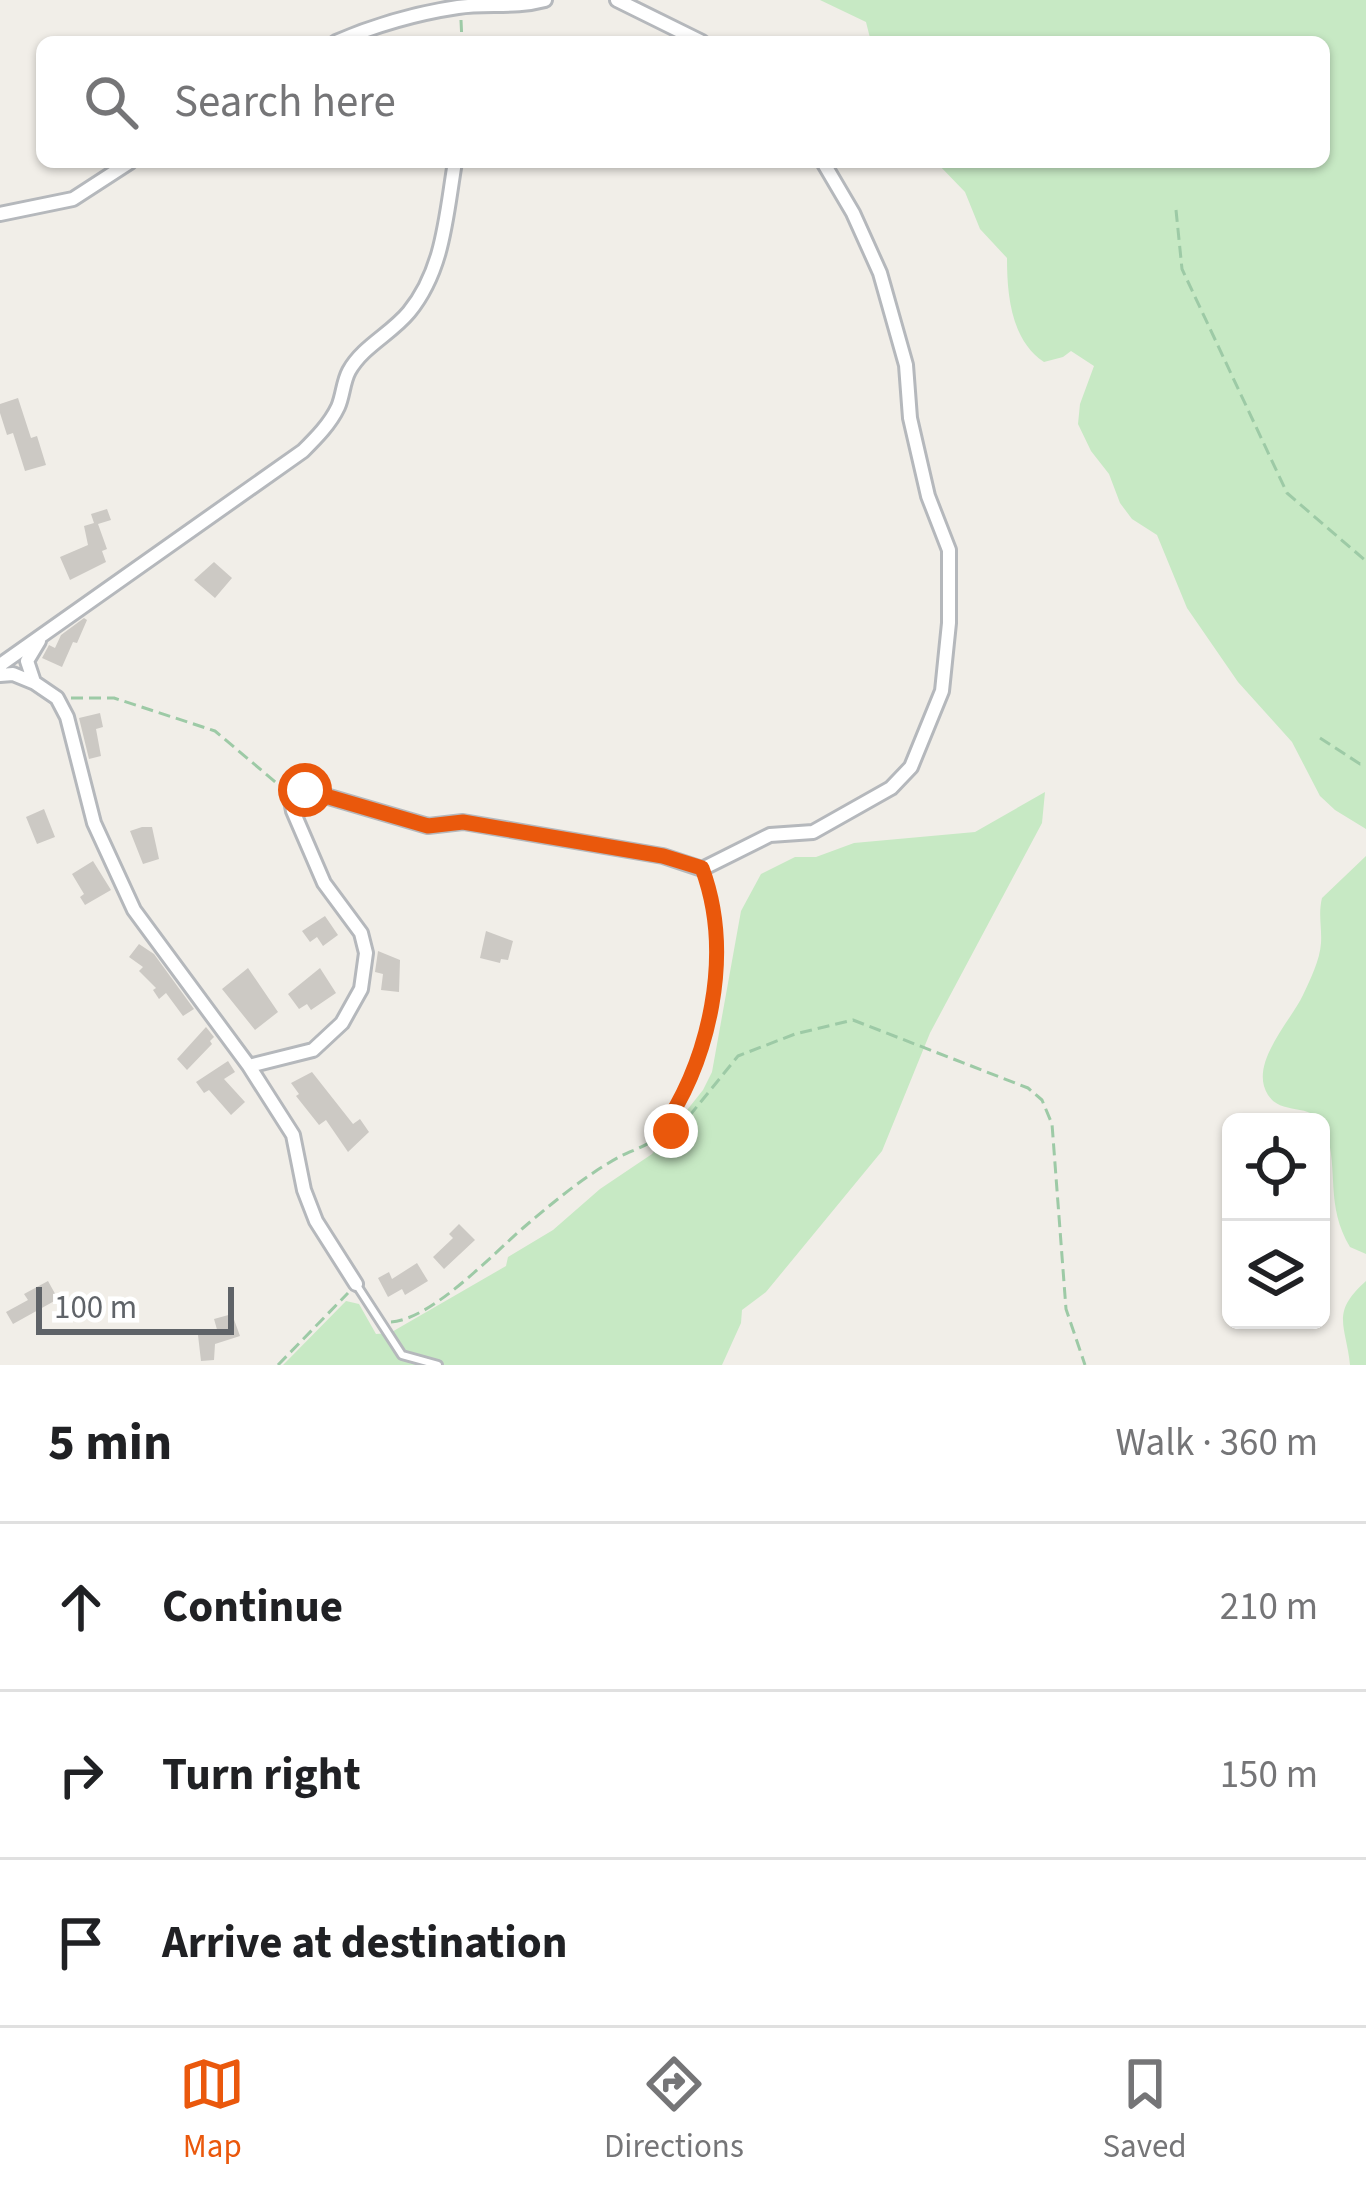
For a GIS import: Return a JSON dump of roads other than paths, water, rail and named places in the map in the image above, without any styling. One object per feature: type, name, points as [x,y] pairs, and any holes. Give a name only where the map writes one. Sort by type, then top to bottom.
[{"type":"street","points":[[354,36],[460,6],[521,7],[545,0]]},
{"type":"street","points":[[617,0],[690,36]]},
{"type":"street","points":[[0,214],[73,199],[121,168]]},
{"type":"street","points":[[0,665],[304,452],[327,426],[348,373],[362,352],[405,316],[425,290],[439,259],[454,168]]},
{"type":"street","points":[[248,1066],[313,1050],[342,1023],[362,989],[366,953],[361,933],[324,884],[293,812],[294,795],[305,790],[428,826],[463,822],[663,856],[702,868],[770,835],[813,832],[891,788],[911,767],[942,691],[949,623],[949,550],[928,496],[910,418],[906,365],[880,273],[828,168]]},
{"type":"street","points":[[35,683],[27,661],[40,639]]},
{"type":"street","points":[[0,675],[13,674],[57,698],[68,717],[94,823],[134,910],[293,1135],[316,1221],[356,1284]]},
{"type":"lane","points":[[356,1284],[402,1355],[438,1365]]}]
